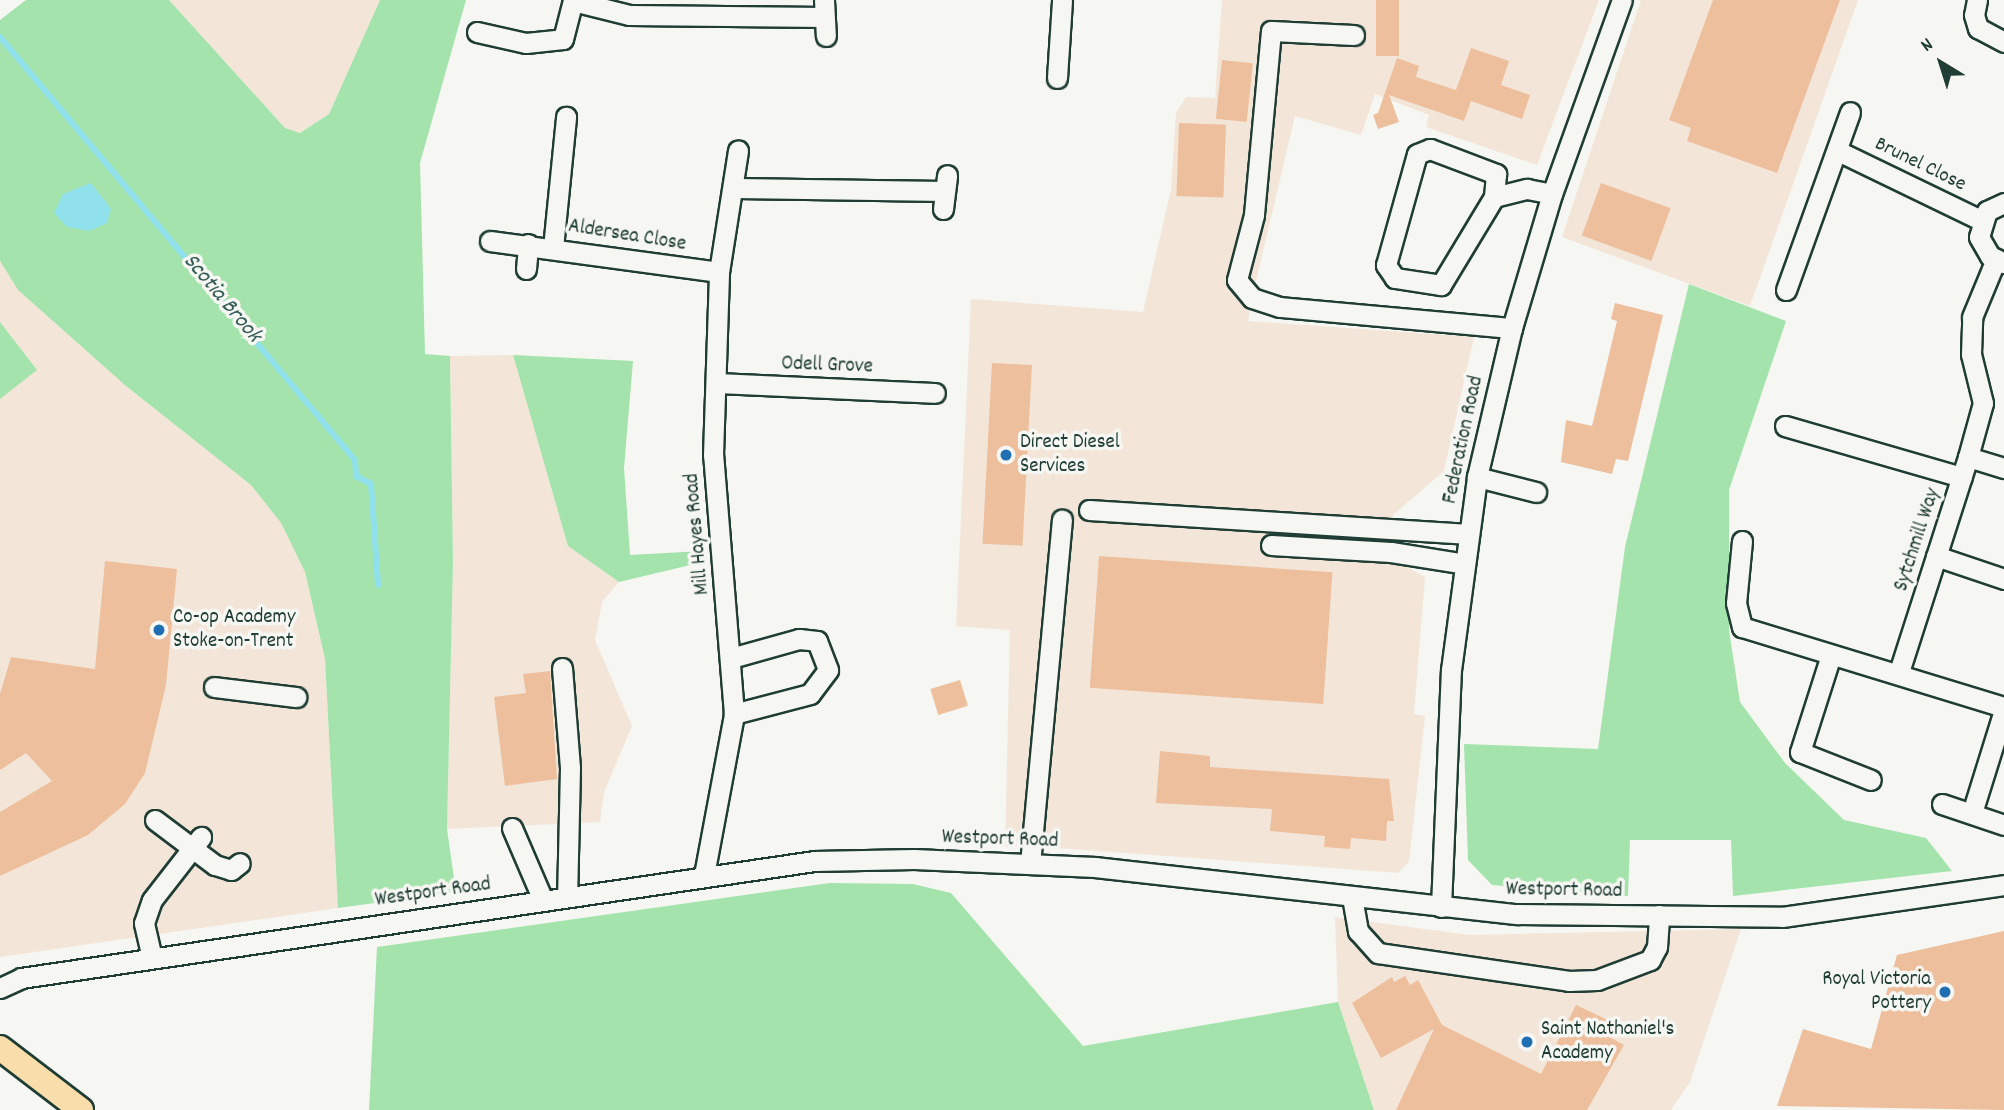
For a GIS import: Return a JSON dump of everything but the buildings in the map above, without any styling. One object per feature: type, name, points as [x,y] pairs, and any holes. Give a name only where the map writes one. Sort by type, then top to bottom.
[{"type":"main road","points":[[0,1048],[81,1110]]},
{"type":"street","points":[[1057,78],[1062,0]]},
{"type":"street","name":"Federation Road","points":[[1441,907],[1444,766],[1477,477],[1512,328],[1552,194],[1622,0]]},
{"type":"street","points":[[1977,0],[1973,15],[1978,28],[2004,41]]},
{"type":"street","points":[[477,32],[526,43],[563,39],[573,1],[629,15],[825,18]]},
{"type":"street","points":[[1354,35],[1271,31],[1254,215],[1237,280],[1252,298],[1280,307],[1512,328]]},
{"type":"street","points":[[1786,290],[1850,113]]},
{"type":"street","points":[[553,248],[566,117]]},
{"type":"street","points":[[1496,174],[1494,197],[1441,285],[1395,278],[1386,265],[1417,154],[1430,149],[1496,174],[1527,189],[1552,194]]},
{"type":"street","name":"Mill Hayes Road","points":[[704,875],[734,714],[732,658],[713,454],[719,272],[736,188],[738,150]]},
{"type":"street","name":"Brunel Close","points":[[1838,151],[1981,220]]},
{"type":"street","points":[[736,188],[945,192]]},
{"type":"street","points":[[1494,197],[1527,189]]},
{"type":"street","points":[[2000,261],[1983,248],[1981,220],[2004,202]]},
{"type":"street","name":"Aldersea Close","points":[[490,240],[719,272]]},
{"type":"street","points":[[526,269],[528,244]]},
{"type":"street","name":"Sytchmill Way","points":[[1899,672],[1983,403],[1971,354],[1972,317],[2000,261]]},
{"type":"street","name":"Odell Grove","points":[[716,383],[935,393]]},
{"type":"street","points":[[1786,426],[1962,477]]},
{"type":"street","points":[[1968,457],[2004,468]]},
{"type":"street","points":[[1477,477],[1536,492]]},
{"type":"street","points":[[1088,510],[1469,534]]},
{"type":"street","points":[[1030,864],[1062,519]]},
{"type":"street","points":[[1742,541],[1736,603],[1742,627],[1831,655],[1899,672],[2004,709],[1972,813]]},
{"type":"street","points":[[1271,545],[1391,552],[1465,564]]},
{"type":"street","points":[[1936,556],[2004,579]]},
{"type":"street","points":[[732,658],[799,639],[817,641],[828,670],[810,694],[734,714]]},
{"type":"street","points":[[1831,655],[1800,752],[1871,780]]},
{"type":"street","points":[[562,668],[570,768],[567,896]]},
{"type":"street","points":[[214,687],[296,697]]},
{"type":"street","points":[[1942,804],[2004,825]]},
{"type":"street","points":[[155,820],[196,843],[231,870],[240,863]]},
{"type":"street","points":[[512,828],[543,900]]},
{"type":"street","points":[[152,958],[144,923],[152,900],[196,843]]},
{"type":"street","name":"Westport Road","points":[[0,988],[21,978],[704,875],[814,861],[1030,864],[1441,907],[1659,915],[1782,917],[2004,885]]},
{"type":"street","points":[[1352,897],[1358,931],[1378,953],[1569,981],[1597,980],[1650,960],[1657,947],[1659,915]]},
{"type":"shaded area","points":[[169,0],[380,0],[329,114],[300,133],[285,128]]},
{"type":"shaded area","points":[[1222,0],[1599,0],[1537,165],[1426,127],[1429,115],[1375,94],[1361,135],[1295,116],[1252,298],[1248,321],[1474,337],[1444,471],[1393,515],[1390,558],[1425,577],[1414,714],[1425,716],[1409,862],[1398,873],[1044,847],[1044,837],[1022,835],[1018,846],[1005,847],[1010,630],[956,626],[971,299],[1143,312],[1171,189],[1176,113],[1186,97],[1215,98]]},
{"type":"shaded area","points":[[1641,0],[1858,0],[1750,306],[1562,237]]},
{"type":"shaded area","name":"Co-op Academy Stoke-on-Trent","points":[[0,261],[18,290],[126,386],[251,485],[281,523],[305,572],[325,659],[338,908],[0,957]]},
{"type":"shaded area","points":[[513,355],[568,545],[619,582],[602,602],[595,640],[632,726],[604,792],[600,822],[447,829],[453,562],[450,356]]},
{"type":"shaded area","name":"Saint Nathaniel's Academy","points":[[1335,917],[1470,935],[1741,929],[1690,1082],[1671,1110],[1374,1110],[1338,1002]]},
{"type":"green space","points":[[26,0],[169,0],[285,128],[300,133],[329,114],[380,0],[466,0],[420,163],[425,354],[450,356],[453,562],[447,829],[456,892],[338,908],[325,659],[305,572],[281,523],[251,485],[126,386],[18,290],[0,261],[0,20]]},
{"type":"green space","points":[[1689,284],[1786,321],[1729,490],[1729,630],[1740,702],[1785,763],[1844,820],[1926,838],[1952,871],[1733,896],[1731,840],[1630,840],[1628,896],[1492,885],[1468,860],[1464,744],[1598,749],[1625,547]]},
{"type":"green space","points":[[0,322],[37,370],[0,399]]},
{"type":"green space","points":[[513,355],[633,361],[624,468],[630,555],[702,551],[703,562],[619,582],[568,546]]},
{"type":"green space","points":[[830,883],[913,884],[951,893],[1083,1046],[1338,1002],[1374,1110],[369,1110],[377,947]]},
{"type":"water","points":[[91,183],[111,209],[107,223],[89,231],[67,227],[54,213],[63,194]]},
{"type":"waterway","name":"Scotia Brook","points":[[0,37],[355,460],[356,476],[371,484],[378,585]]},
{"type":"place","name":"Direct Diesel Services","points":[[1006,455]]},
{"type":"place","name":"Co-op Academy Stoke-on-Trent","points":[[159,630]]},
{"type":"place","name":"Royal Victoria Pottery","points":[[1945,992]]},
{"type":"place","name":"Saint Nathaniel's Academy","points":[[1527,1042]]}]
